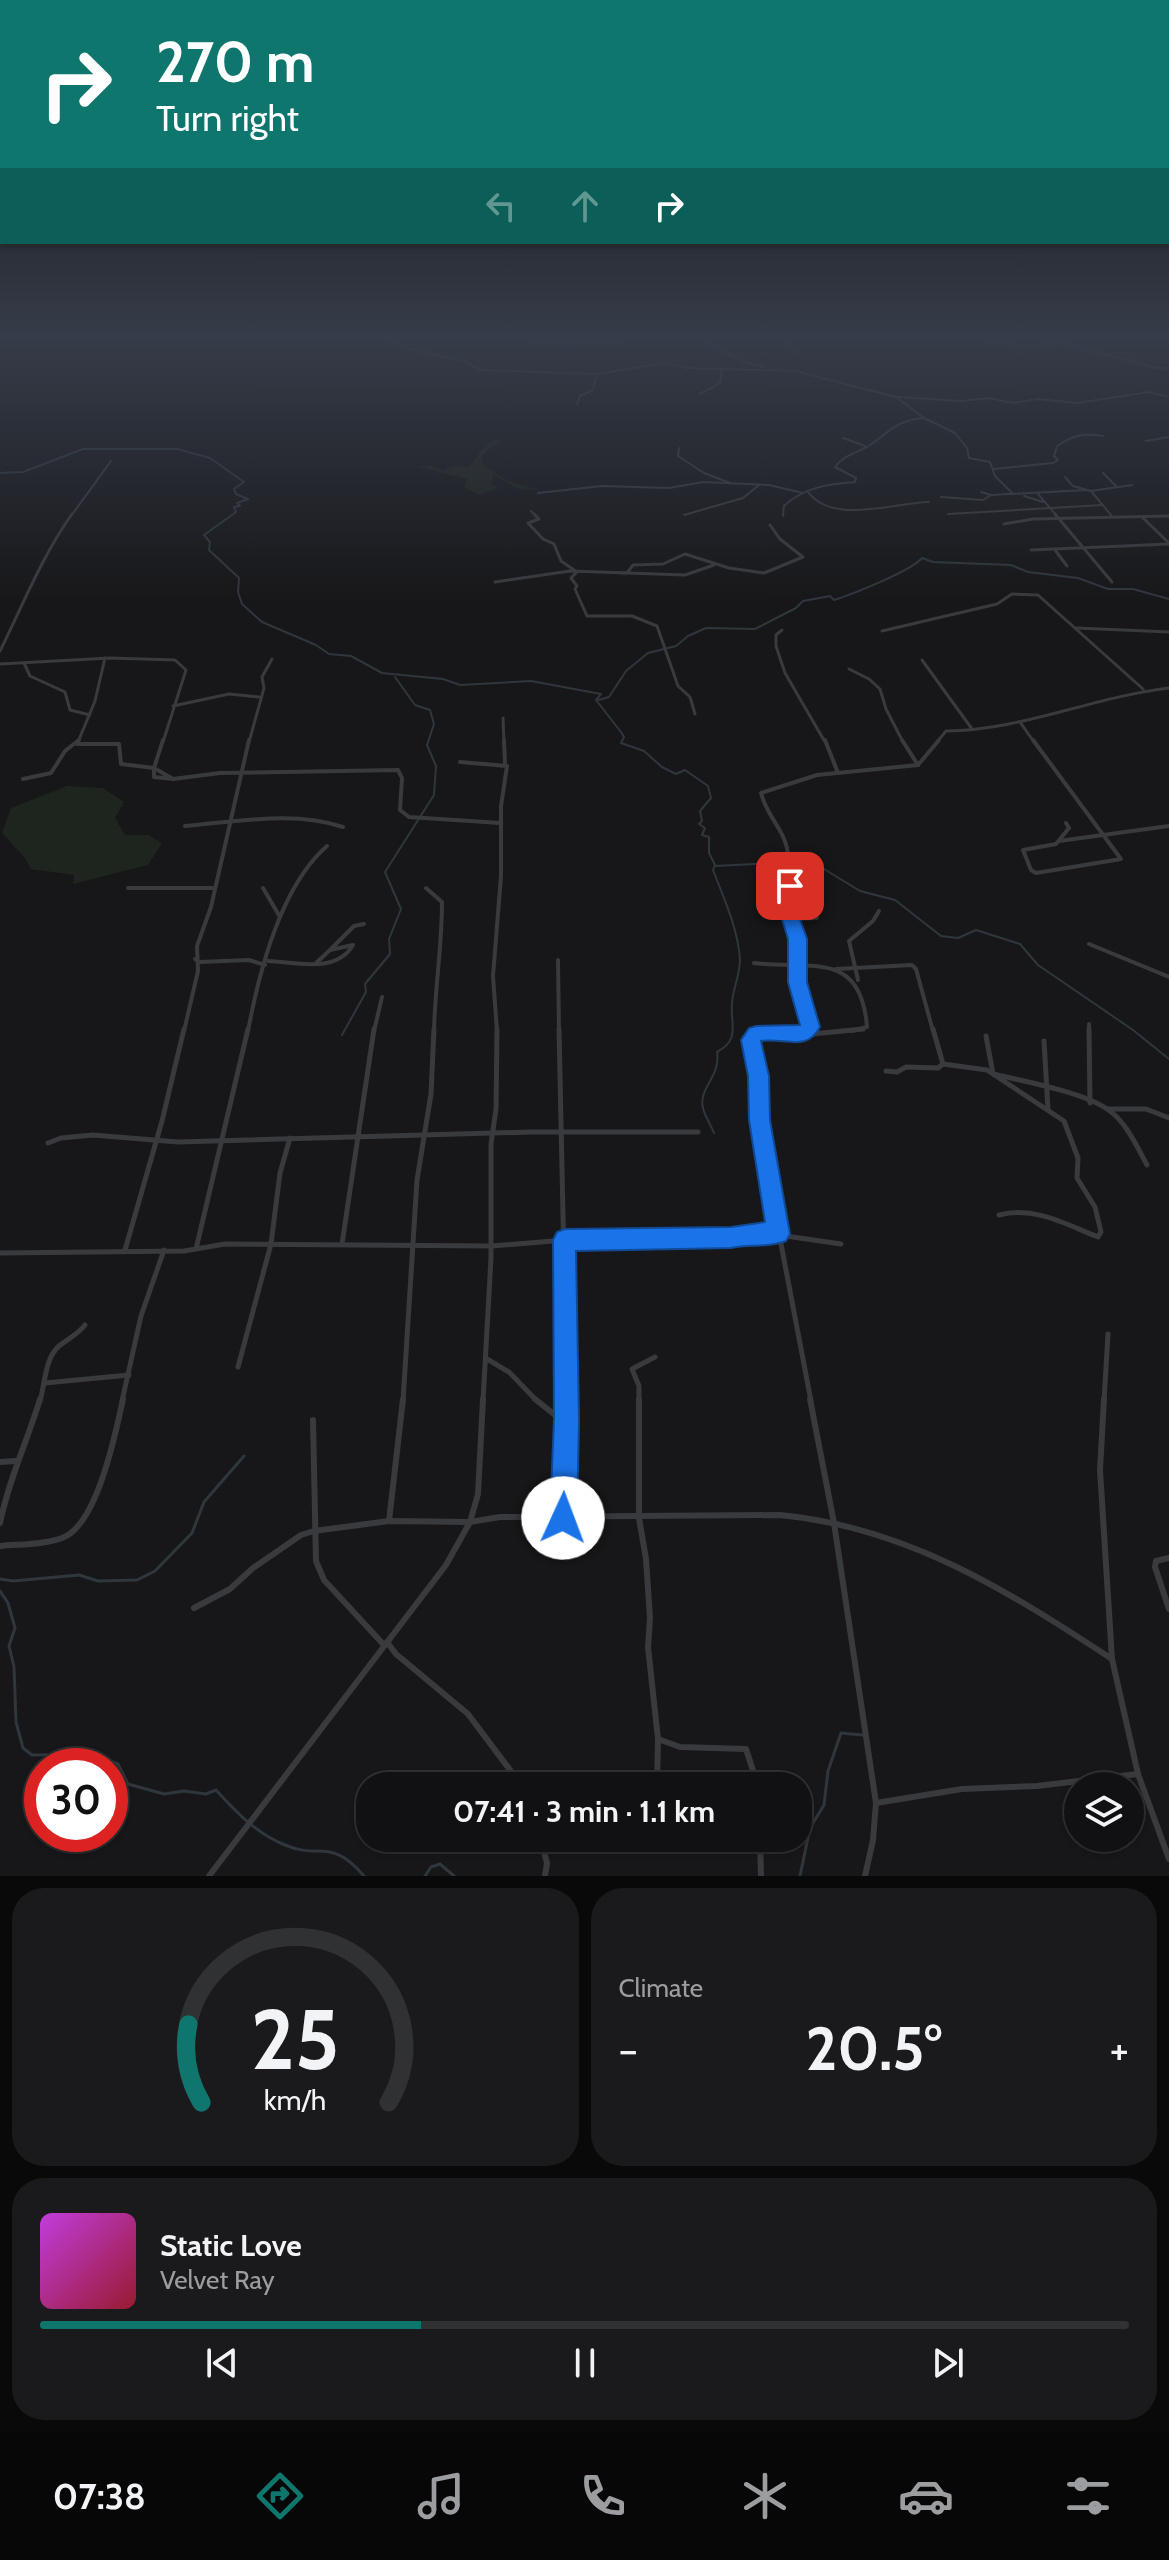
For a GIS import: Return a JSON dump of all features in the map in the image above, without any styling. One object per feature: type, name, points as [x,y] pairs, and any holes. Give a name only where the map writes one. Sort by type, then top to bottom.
[{"type":"street","points":[[783,517],[787,502],[805,493],[832,483],[855,482],[856,478],[835,467],[840,460],[892,428]]},
{"type":"street","points":[[944,428],[955,433],[967,448],[969,458],[987,460],[995,476],[1013,494]]},
{"type":"street","points":[[993,469],[1053,463],[1058,460],[1054,456],[1057,446],[1074,434],[1085,432],[1103,436]]},
{"type":"street","points":[[1146,441],[1169,437]]},
{"type":"street","points":[[843,438],[865,446]]},
{"type":"street","points":[[679,448],[678,456],[704,473],[722,478],[732,485]]},
{"type":"street","points":[[0,651],[22,600],[43,566],[55,538],[111,461]]},
{"type":"street","points":[[1103,473],[1116,486]]},
{"type":"street","points":[[1065,477],[1073,486],[1089,490],[1111,516]]},
{"type":"street","points":[[538,493],[602,486],[648,489],[703,482],[759,485],[805,493],[815,501],[844,512],[929,502]]},
{"type":"street","points":[[684,515],[743,498],[759,485]]},
{"type":"street","points":[[981,492],[991,495],[1038,494],[1132,485]]},
{"type":"street","points":[[1020,494],[1046,504]]},
{"type":"street","points":[[1038,494],[1112,582]]},
{"type":"street","points":[[941,497],[983,500],[991,495]]},
{"type":"street","points":[[948,514],[1046,504],[1103,505]]},
{"type":"street","points":[[531,511],[539,519],[528,523],[543,539],[550,539],[556,545],[561,561],[577,572]]},
{"type":"street","points":[[1004,524],[1169,515]]},
{"type":"street","points":[[1141,516],[1169,544]]},
{"type":"street","points":[[621,573],[627,573],[633,565],[663,564],[685,554],[714,565],[768,572],[803,557],[780,539],[770,525]]},
{"type":"street","points":[[1031,550],[1169,544]]},
{"type":"street","points":[[1055,550],[1067,566]]},
{"type":"street","points":[[495,582],[577,572],[685,575],[714,565]]},
{"type":"street","points":[[577,572],[571,578],[587,616],[632,616],[657,626],[664,639],[667,657],[677,674],[678,686],[690,697],[695,714]]},
{"type":"street","points":[[882,631],[997,604],[1012,594],[1038,595],[1143,689]]},
{"type":"street","points":[[1077,628],[1169,632]]},
{"type":"street","points":[[782,630],[774,642],[780,661],[823,736],[838,773]]},
{"type":"street","points":[[77,744],[90,715],[105,662],[103,659],[107,656]]},
{"type":"street","points":[[0,664],[107,656],[182,663],[186,670],[154,768],[154,777],[173,779],[220,773],[365,768],[398,770],[402,778],[400,810],[409,817],[501,823]]},
{"type":"street","points":[[125,1250],[198,971],[193,958],[197,939],[210,910],[212,888],[230,824],[239,774],[264,688],[262,677],[272,659]]},
{"type":"street","points":[[922,660],[972,730]]},
{"type":"street","points":[[23,663],[30,676],[68,695],[70,710],[90,715]]},
{"type":"street","points":[[849,669],[869,679],[880,689],[881,701],[891,723],[918,765]]},
{"type":"street","points":[[788,858],[788,841],[770,821],[761,793],[815,776],[918,765],[941,734],[995,730],[1143,689],[1169,688]]},
{"type":"street","points":[[173,706],[203,696],[215,699],[244,693],[259,697]]},
{"type":"street","points":[[209,1876],[446,1565],[470,1522],[478,1494],[492,1246],[492,1134],[497,1032],[493,976],[501,876],[505,764],[503,718]]},
{"type":"street","points":[[1020,722],[1103,833],[1121,859],[1036,873],[1031,870],[1023,850],[1103,833],[1169,826]]},
{"type":"street","points":[[23,779],[51,773],[65,751],[77,744],[119,744],[121,764],[154,768]]},
{"type":"street","points":[[460,762],[505,764]]},
{"type":"street","points":[[185,826],[296,820],[333,821],[343,827]]},
{"type":"street","points":[[1059,841],[1069,828],[1066,823]]},
{"type":"street","points":[[196,1249],[270,945],[299,877],[318,851],[327,846]]},
{"type":"street","points":[[780,866],[788,869],[791,919],[797,939],[798,982],[810,1027],[802,1035]]},
{"type":"street","points":[[128,888],[212,888]]},
{"type":"street","points":[[263,888],[281,918]]},
{"type":"street","points":[[389,1521],[403,1401],[420,1152],[426,1134],[431,1094],[436,972],[442,952],[442,902],[426,888]]},
{"type":"street","points":[[865,1876],[873,1840],[876,1803],[834,1523],[778,1234],[760,1120],[759,1076],[751,1040],[756,1034],[768,1032],[818,1036],[830,1031],[856,1031],[867,1027],[867,1002],[858,982],[849,941],[873,921],[879,911]]},
{"type":"street","points":[[791,919],[817,918]]},
{"type":"street","points":[[316,963],[354,926],[364,924]]},
{"type":"street","points":[[1089,944],[1169,977]]},
{"type":"street","points":[[193,958],[199,962],[249,960],[316,963],[340,961],[353,945],[331,949]]},
{"type":"street","points":[[558,960],[567,1419],[563,1518]]},
{"type":"street","points":[[754,963],[831,969],[912,965],[916,969],[943,1064]]},
{"type":"street","points":[[831,969],[848,973],[858,982]]},
{"type":"street","points":[[342,1244],[360,1139],[367,1066],[376,1013],[382,997]]},
{"type":"street","points":[[1089,1024],[1090,1103]]},
{"type":"street","points":[[986,1036],[993,1074],[1064,1121],[1078,1158],[1077,1178],[1095,1207],[1101,1232],[1098,1237],[1048,1217],[1014,1209],[999,1215]]},
{"type":"street","points":[[1044,1041],[1048,1110]]},
{"type":"street","points":[[886,1071],[897,1072],[906,1067],[938,1068],[943,1064],[969,1065],[1046,1086],[1108,1109],[1146,1109],[1169,1118]]},
{"type":"street","points":[[1108,1109],[1129,1133],[1147,1165]]},
{"type":"street","points":[[48,1143],[57,1138],[97,1134],[154,1142],[360,1139],[426,1134],[560,1132],[630,1135],[698,1132]]},
{"type":"street","points":[[238,1367],[250,1332],[271,1244],[280,1173],[290,1138]]},
{"type":"street","points":[[0,1253],[196,1249],[225,1244],[492,1246],[507,1242],[565,1240],[731,1238],[749,1233],[778,1234],[841,1244]]},
{"type":"street","points":[[0,1546],[62,1540],[76,1529],[96,1500],[139,1324],[164,1250]]},
{"type":"street","points":[[0,1523],[16,1461],[25,1450],[45,1383],[48,1362],[85,1325]]},
{"type":"street","points":[[1108,1334],[1100,1470],[1112,1659],[1138,1772]]},
{"type":"street","points":[[655,1357],[632,1369],[639,1386],[639,1518],[646,1559],[650,1618],[648,1647],[658,1739],[657,1772]]},
{"type":"street","points":[[487,1359],[502,1364],[532,1399],[543,1404],[552,1415],[567,1419]]},
{"type":"street","points":[[45,1383],[129,1375]]},
{"type":"street","points":[[313,1420],[316,1561],[324,1580],[405,1663],[468,1714],[512,1772]]},
{"type":"street","points":[[0,1462],[16,1461]]},
{"type":"street","points":[[194,1608],[230,1589],[253,1568],[301,1535],[314,1531],[389,1521],[470,1522],[500,1517],[780,1515],[834,1523],[947,1560],[1014,1595],[1112,1659]]},
{"type":"street","points":[[1169,1558],[1156,1561],[1155,1567],[1169,1609]]},
{"type":"street","points":[[658,1739],[680,1747],[746,1749],[751,1755],[753,1772]]},
{"type":"street","points":[[876,1803],[962,1789],[1064,1783]]},
{"type":"street","points":[[1144,1790],[1169,1859]]},
{"type":"street","points":[[544,1852],[547,1863],[545,1876]]},
{"type":"street","points":[[760,1852],[761,1876]]},
{"type":"shaded area","points":[[503,438],[482,455],[483,465],[506,480],[538,490],[515,488],[493,474],[492,484],[498,488],[479,495],[464,487],[467,479],[415,466],[435,466],[443,471],[452,466],[469,467],[486,445]]},
{"type":"shaded area","points":[[67,786],[103,788],[124,802],[115,818],[125,835],[148,835],[162,843],[148,865],[73,884],[74,875],[31,869],[2,833],[11,808]]},
{"type":"waterway","points":[[0,473],[23,472],[83,449],[177,449],[210,458],[244,482],[234,489],[236,494],[248,499],[237,503],[240,506],[234,507],[236,512],[204,535],[210,542],[209,550],[239,578],[238,592],[242,604],[262,622],[316,645],[329,654],[351,656],[382,673],[443,679],[460,685],[531,681],[601,694],[596,700],[624,737],[621,743],[644,751],[662,767],[676,774],[685,770],[708,786],[711,798],[700,811],[702,821],[699,824],[705,828],[702,835],[709,837],[709,853],[715,865],[713,870],[733,925],[740,960],[732,1003],[732,1037],[717,1052],[716,1068],[702,1101],[714,1133]]},
{"type":"waterway","points":[[598,700],[609,697],[626,671],[648,653],[676,646],[688,636],[706,628],[755,629],[796,608],[803,601],[843,597],[894,575],[922,558],[933,562],[1011,565],[1028,572],[1078,578],[1108,589],[1133,589],[1169,599]]},
{"type":"waterway","points":[[342,1035],[366,992],[365,984],[390,954],[389,939],[401,909],[385,872],[434,795],[436,766],[427,745],[434,724],[430,710],[415,705],[395,677]]},
{"type":"waterway","points":[[715,866],[795,862],[819,866],[860,891],[895,900],[941,936],[958,938],[976,930],[1020,944],[1038,965],[1133,1030],[1169,1059]]},
{"type":"waterway","points":[[0,1579],[13,1581],[79,1575],[98,1581],[137,1580],[155,1571],[192,1533],[204,1502],[244,1456]]},
{"type":"waterway","points":[[0,1591],[8,1603],[15,1628],[9,1646],[14,1667],[16,1722],[23,1748],[32,1755],[92,1754],[118,1764],[128,1784],[164,1794],[184,1791],[206,1794],[216,1790],[265,1835],[297,1849],[334,1853],[353,1864],[364,1876]]},
{"type":"waterway","points":[[800,1876],[810,1828],[824,1805],[828,1771],[841,1733],[862,1735]]},
{"type":"waterway","points":[[425,1876],[431,1867],[440,1864],[454,1876]]},
{"type":"route","points":[[563,1518],[567,1419],[563,1317],[565,1240],[731,1238],[749,1233],[778,1234],[760,1120],[759,1076],[751,1040],[756,1034],[768,1032],[802,1035],[810,1027],[798,982],[797,939],[791,919],[790,886]]}]
